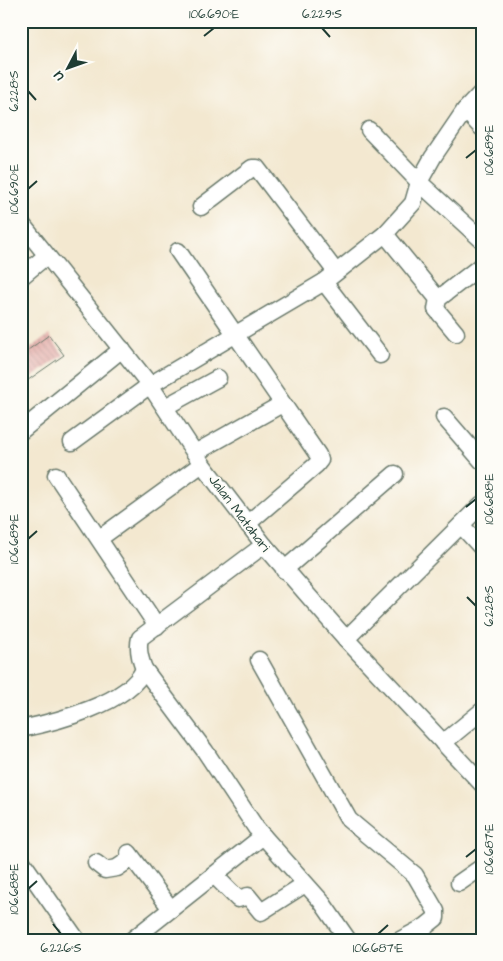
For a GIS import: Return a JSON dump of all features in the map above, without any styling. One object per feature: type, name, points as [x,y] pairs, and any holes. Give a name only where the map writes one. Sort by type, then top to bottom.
[{"type":"street","points":[[72,442],[150,385],[330,277],[385,234],[413,203],[419,182],[433,157],[465,110],[482,92]]},
{"type":"street","points":[[465,110],[482,128]]},
{"type":"street","points":[[369,130],[419,182],[482,240]]},
{"type":"street","points":[[201,208],[252,168],[257,168],[380,355]]},
{"type":"street","name":"Jalan Matahari","points":[[21,223],[150,385],[198,458],[264,546],[346,639],[482,784]]},
{"type":"street","points":[[385,234],[438,299]]},
{"type":"street","points":[[178,251],[237,334],[320,460],[247,524]]},
{"type":"street","points":[[21,277],[46,256]]},
{"type":"street","points":[[456,333],[436,309],[438,299],[482,265]]},
{"type":"street","points":[[21,431],[122,348]]},
{"type":"street","points":[[165,408],[218,378]]},
{"type":"street","points":[[100,538],[198,458],[282,404]]},
{"type":"street","points":[[444,417],[482,461]]},
{"type":"street","points":[[284,570],[394,474]]},
{"type":"street","points":[[56,475],[158,626]]},
{"type":"street","points":[[346,639],[482,504]]},
{"type":"street","points":[[461,525],[482,548]]},
{"type":"street","points":[[264,546],[140,638],[138,645],[144,670],[205,751],[263,836],[321,901],[348,940]]},
{"type":"street","points":[[258,660],[349,820],[415,875],[436,911],[436,918],[426,926],[400,940]]},
{"type":"street","points":[[21,730],[80,713],[109,699],[140,680],[144,670]]},
{"type":"street","points":[[443,743],[482,711]]},
{"type":"street","points":[[132,940],[263,836]]},
{"type":"street","points":[[96,863],[105,870],[117,868],[131,856],[171,909]]},
{"type":"street","points":[[21,860],[76,940]]},
{"type":"street","points":[[459,884],[482,867]]},
{"type":"street","points":[[214,875],[238,899],[248,896],[261,912],[305,884]]},
{"type":"building","points":[[49,335],[64,355],[21,385],[21,355]]}]
